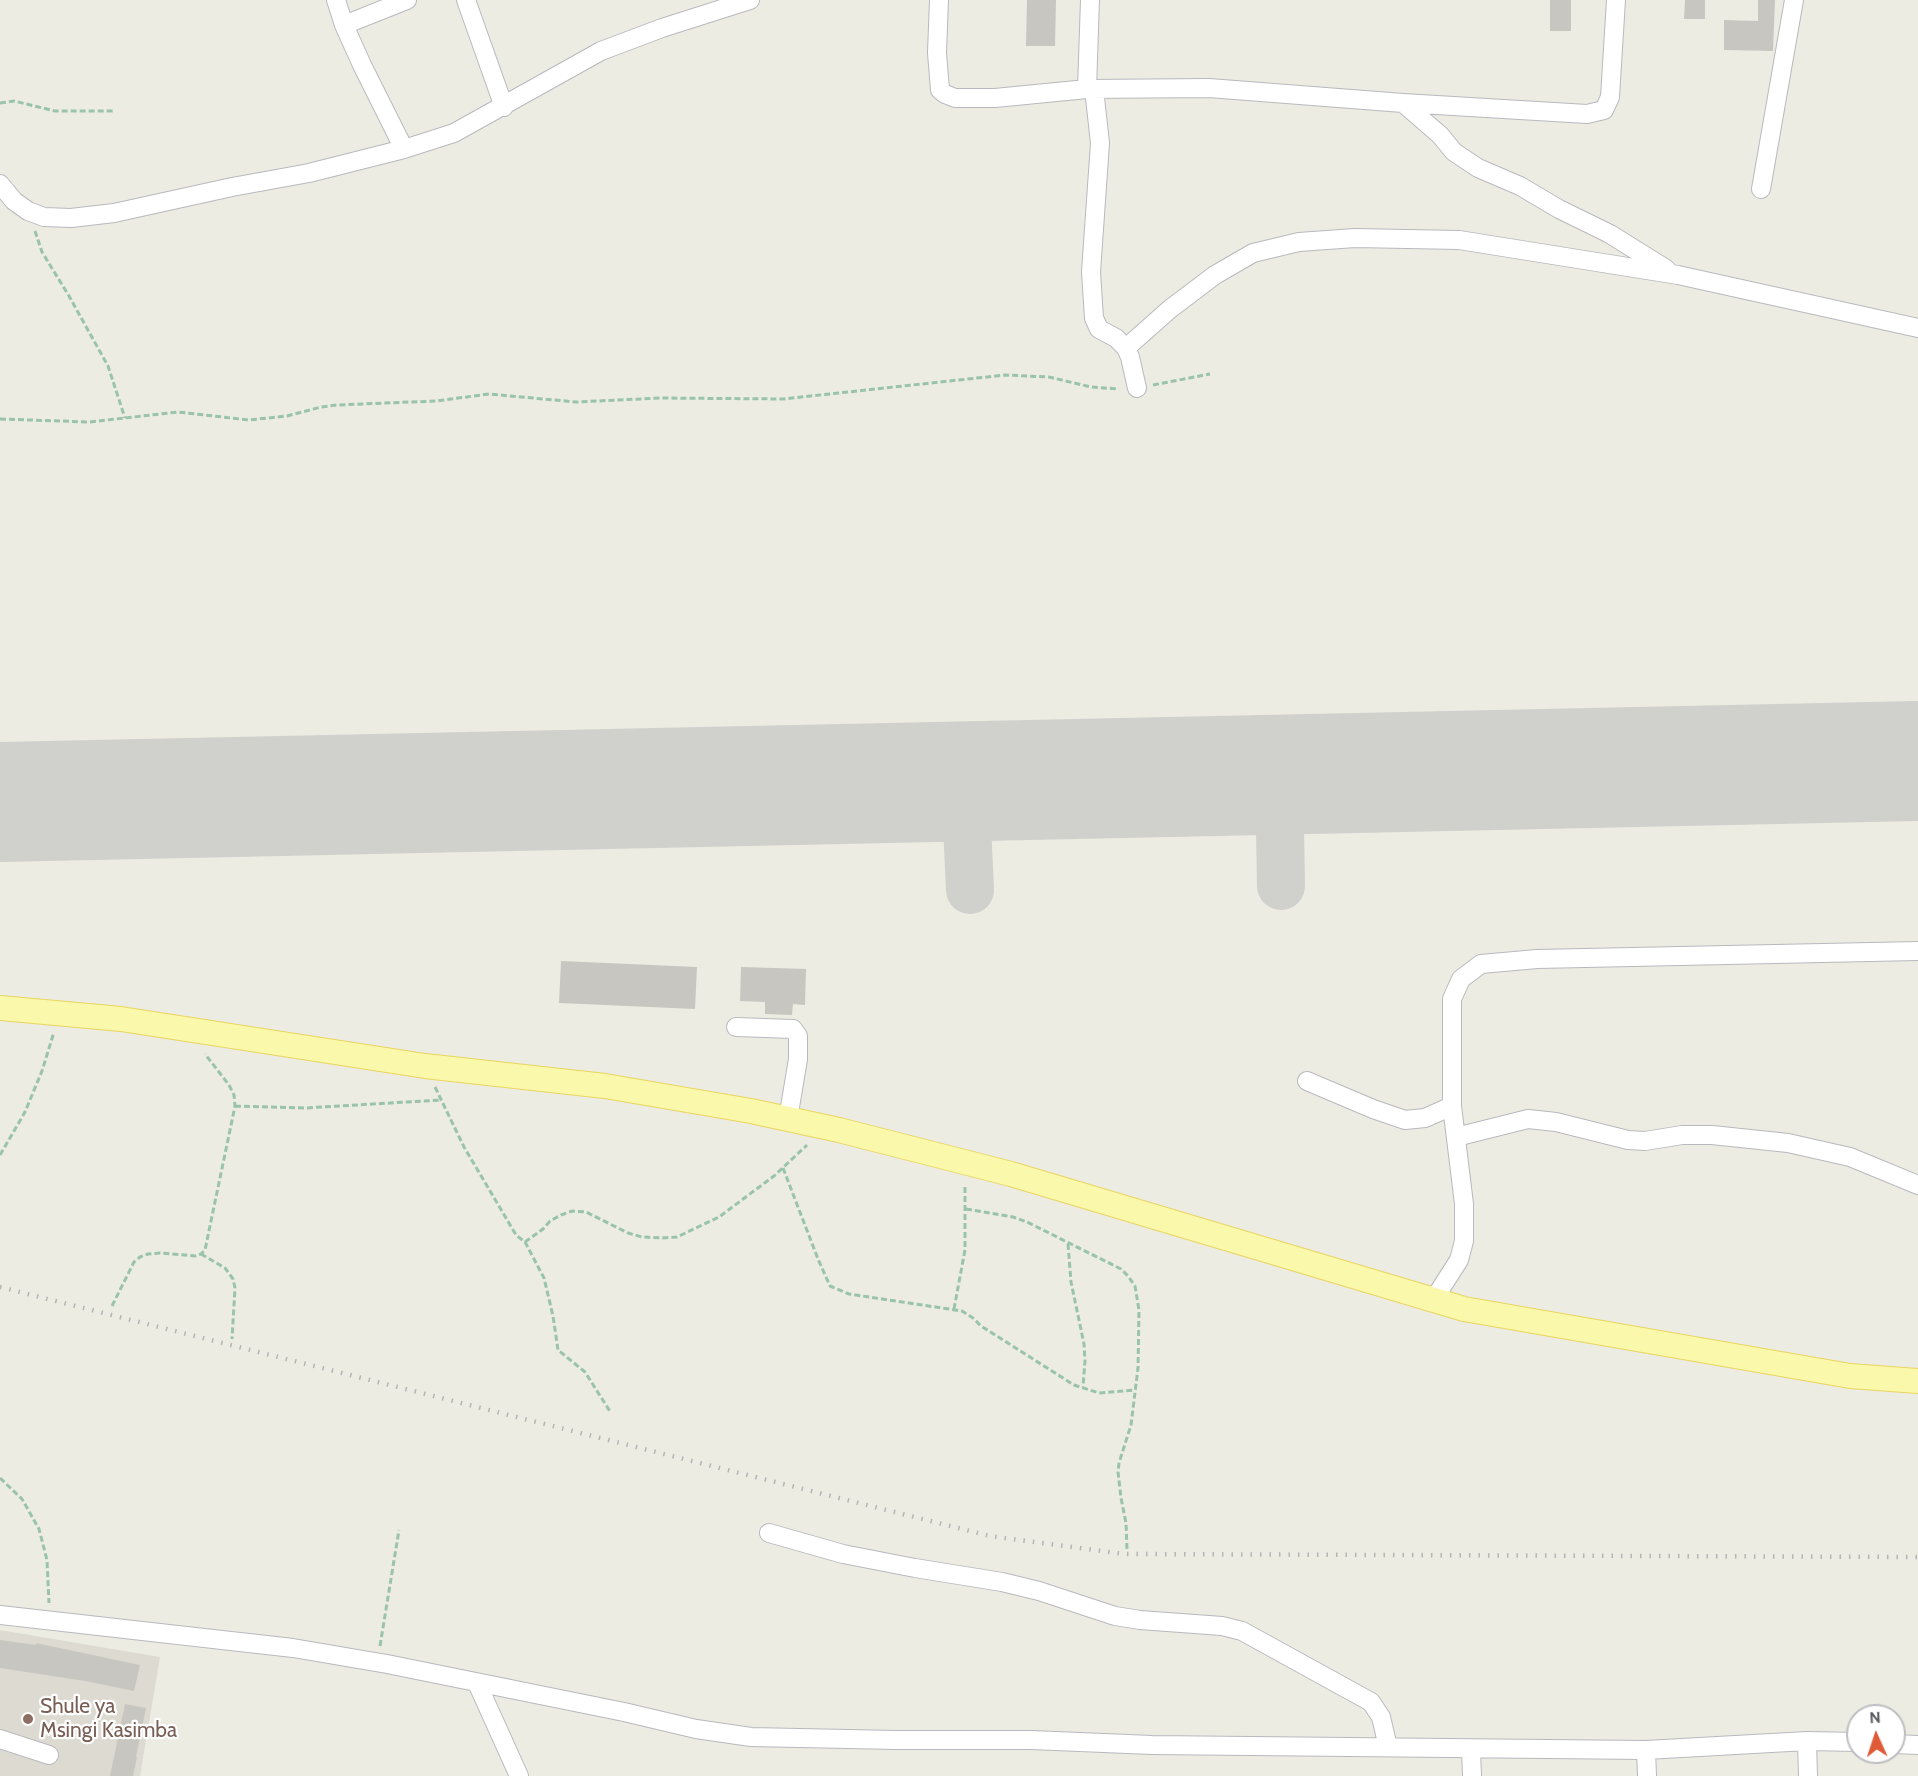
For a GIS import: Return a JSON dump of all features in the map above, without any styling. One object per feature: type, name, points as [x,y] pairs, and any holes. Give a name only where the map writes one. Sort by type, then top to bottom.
[{"type":"main road","points":[[0,1008],[121,1019],[425,1066],[604,1086],[825,1126],[963,1161],[1140,1211],[1464,1309],[1850,1376],[1918,1381]]},
{"type":"street","points":[[336,0],[344,25],[404,149]]},
{"type":"street","points":[[344,25],[407,0]]},
{"type":"street","points":[[466,0],[504,107]]},
{"type":"street","points":[[0,184],[14,201],[28,211],[44,217],[71,218],[114,213],[309,173],[404,149],[454,133],[602,51],[662,28],[750,0]]},
{"type":"street","points":[[939,0],[937,53],[940,90],[955,98],[995,98],[1091,89],[1232,89],[1403,103],[1587,114],[1604,110],[1610,97],[1616,0]]},
{"type":"street","points":[[1090,0],[1091,89],[1100,142],[1091,272],[1094,318],[1099,329],[1116,338],[1126,348],[1137,388]]},
{"type":"street","points":[[1761,189],[1794,0]]},
{"type":"street","points":[[1403,103],[1440,135],[1454,152],[1478,168],[1520,186],[1559,209],[1610,234],[1678,275]]},
{"type":"street","points":[[1126,348],[1170,309],[1215,275],[1253,253],[1299,242],[1355,238],[1459,240],[1678,275],[1918,328]]},
{"type":"street","points":[[1434,1299],[1460,1260],[1464,1241],[1464,1204],[1452,1106],[1452,999],[1461,979],[1481,964],[1537,959],[1918,951]]},
{"type":"street","points":[[736,1027],[793,1029],[798,1036],[798,1059],[788,1119]]},
{"type":"street","points":[[1307,1081],[1405,1120],[1425,1118],[1452,1106]]},
{"type":"street","points":[[1456,1137],[1528,1119],[1556,1122],[1628,1140],[1645,1141],[1683,1135],[1734,1137],[1788,1143],[1850,1157],[1918,1185]]},
{"type":"street","points":[[769,1533],[843,1554],[1002,1581],[1116,1616],[1222,1626],[1242,1631],[1371,1702],[1381,1717],[1388,1747]]},
{"type":"street","points":[[0,1615],[293,1648],[377,1662],[624,1712],[696,1729],[751,1737],[1031,1740],[1152,1745],[1646,1750],[1807,1741],[1846,1742]]},
{"type":"street","points":[[477,1683],[519,1776]]},
{"type":"street","points":[[0,1739],[49,1755]]},
{"type":"street","points":[[1807,1741],[1808,1776]]},
{"type":"street","points":[[1471,1749],[1472,1776]]},
{"type":"street","points":[[1646,1750],[1647,1776]]},
{"type":"path","points":[[0,103],[15,101],[55,111],[115,111]]},
{"type":"path","points":[[28,211],[42,252],[108,366],[125,418]]},
{"type":"path","points":[[0,419],[89,422],[178,412],[249,420],[268,419],[337,405],[428,402],[489,394],[576,402],[660,398],[783,399],[1005,375],[1049,377],[1114,390],[1137,388],[1210,374]]},
{"type":"path","points":[[0,1155],[25,1112],[42,1071],[60,1013]]},
{"type":"path","points":[[112,1306],[134,1262],[140,1257],[160,1253],[195,1256],[201,1254],[207,1243],[235,1106],[234,1095],[229,1085],[205,1054]]},
{"type":"path","points":[[425,1066],[476,1167],[516,1235],[525,1242],[544,1278],[558,1350],[585,1372],[611,1413]]},
{"type":"path","points":[[235,1106],[305,1108],[441,1100]]},
{"type":"path","points":[[525,1242],[550,1221],[572,1211],[586,1212],[628,1233],[642,1237],[677,1237],[719,1217],[774,1176],[825,1126]]},
{"type":"path","points":[[954,1309],[964,1250],[966,1192],[963,1161]]},
{"type":"path","points":[[783,1168],[830,1286],[849,1294],[962,1311],[981,1326],[1074,1384],[1099,1393],[1135,1390]]},
{"type":"path","points":[[966,1209],[1013,1217],[1027,1222],[1121,1269],[1135,1286],[1139,1310],[1135,1390],[1131,1425],[1118,1472],[1120,1498],[1126,1523],[1127,1550]]},
{"type":"path","points":[[1068,1244],[1071,1282],[1084,1344],[1083,1388]]},
{"type":"path","points":[[201,1254],[225,1268],[233,1279],[235,1288],[232,1339]]},
{"type":"path","points":[[0,1478],[22,1499],[39,1529],[47,1560],[49,1620]]},
{"type":"path","points":[[377,1662],[399,1530]]},
{"type":"shaded area","points":[[0,1630],[160,1657],[140,1776],[0,1776]]},
{"type":"building","points":[[1027,0],[1056,0],[1055,46],[1026,46]]},
{"type":"building","points":[[1550,0],[1571,0],[1571,31],[1550,31]]},
{"type":"building","points":[[1685,0],[1705,0],[1705,19],[1684,19]]},
{"type":"building","points":[[1758,0],[1775,0],[1773,51],[1724,50],[1724,20],[1758,21]]},
{"type":"building","points":[[561,961],[697,967],[695,1009],[559,1003]]},
{"type":"building","points":[[741,967],[806,969],[805,1005],[793,1004],[792,1015],[765,1014],[765,1002],[740,1001]]},
{"type":"building","points":[[0,1640],[36,1645],[36,1643],[140,1665],[134,1691],[0,1668]]},
{"type":"building","points":[[125,1704],[146,1708],[137,1757],[133,1776],[110,1776]]},
{"type":"taxiway","points":[[1279,775],[1281,886]]},
{"type":"taxiway","points":[[965,781],[970,890]]},
{"type":"runway","points":[[0,802],[1918,761]]},
{"type":"railway","points":[[0,1287],[990,1536],[1124,1554],[1918,1557]]},
{"type":"place","name":"Shule ya Msingi Kasimba","points":[[28,1719]]}]
